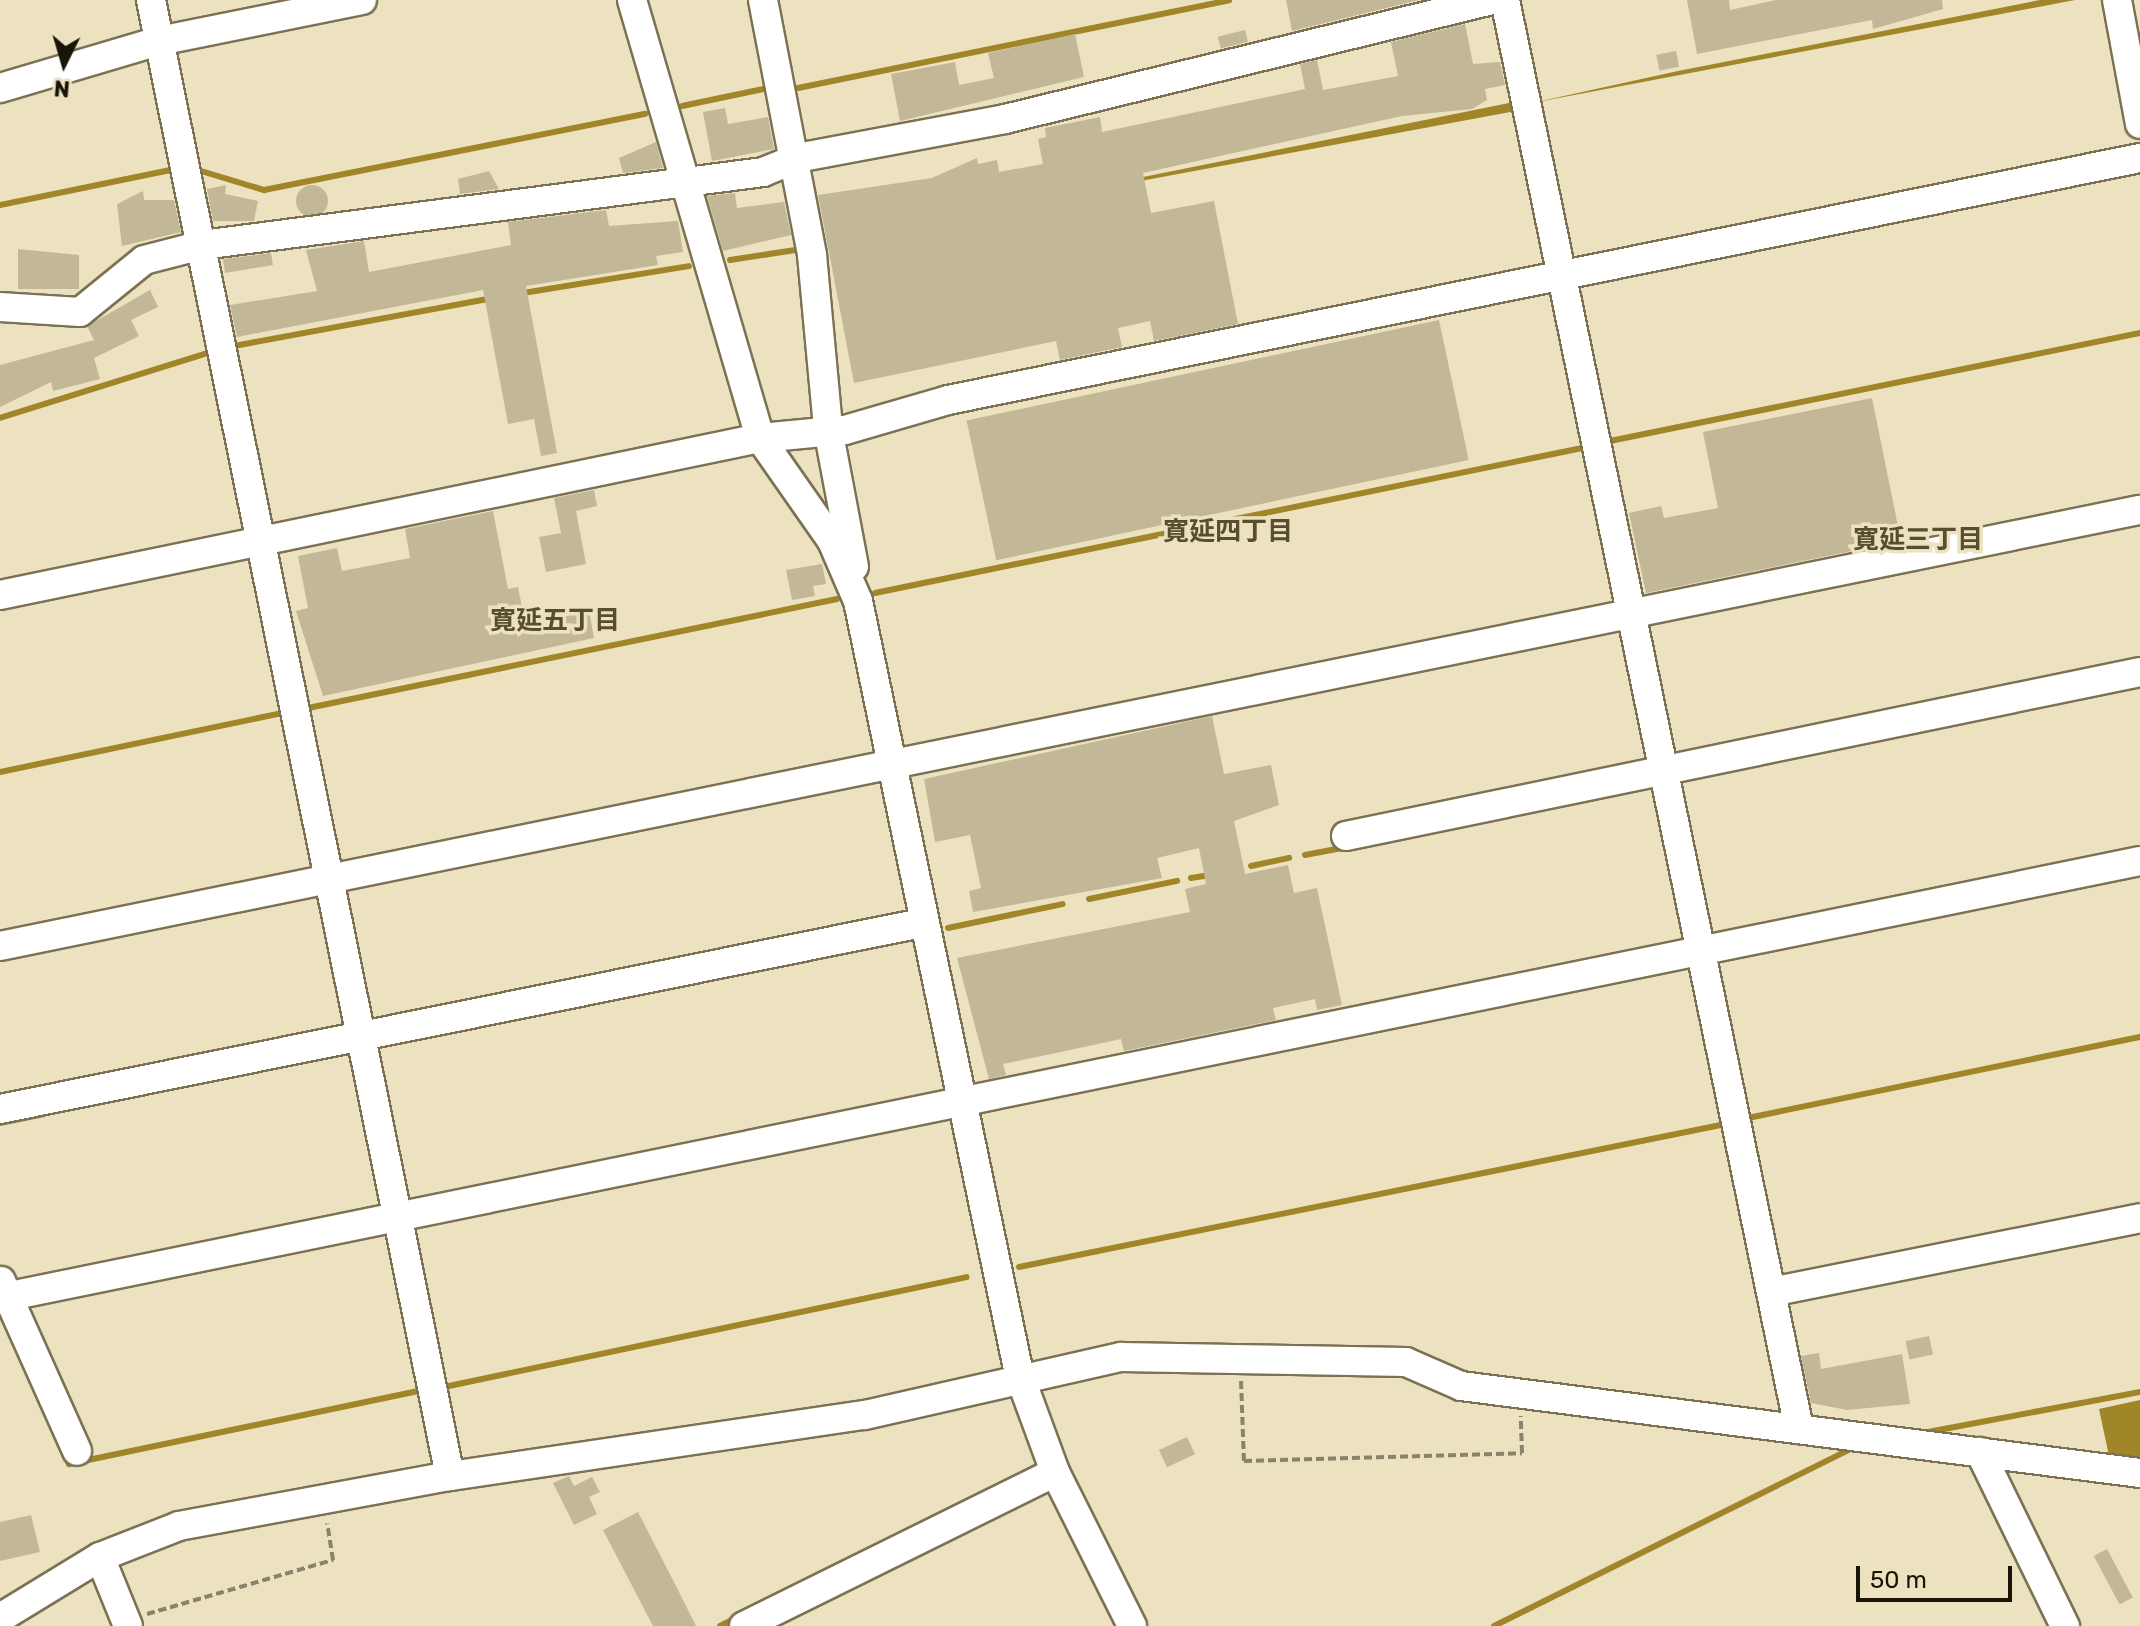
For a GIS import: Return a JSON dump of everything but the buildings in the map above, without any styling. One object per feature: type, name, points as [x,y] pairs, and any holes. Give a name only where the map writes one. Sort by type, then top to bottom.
[{"type":"street","points":[[151,0],[450,1476]]},
{"type":"street","points":[[0,88],[159,41],[362,0]]},
{"type":"street","points":[[632,0],[760,438],[832,541],[858,601]]},
{"type":"street","points":[[763,0],[797,158],[828,429],[858,601],[922,923],[1019,1374],[1055,1472],[1132,1626]]},
{"type":"street","points":[[0,307],[80,312],[144,260],[202,245],[763,172],[797,158],[1005,119],[1492,0]]},
{"type":"street","points":[[1505,0],[1799,1429]]},
{"type":"street","points":[[2117,0],[2140,124]]},
{"type":"street","points":[[0,595],[760,438],[828,429],[1560,275],[2140,158]]},
{"type":"street","points":[[0,946],[2140,510]]},
{"type":"street","points":[[1346,836],[2140,672]]},
{"type":"street","points":[[77,1451],[4,1291],[398,1218],[2140,861]]},
{"type":"street","points":[[0,1109],[922,923]]},
{"type":"street","points":[[1771,1292],[2140,1218]]},
{"type":"street","points":[[0,1618],[100,1557],[179,1526],[450,1476],[865,1415],[1019,1374],[1121,1357],[1406,1362],[1461,1386],[2140,1473]]},
{"type":"street","points":[[1980,1452],[2065,1626]]},
{"type":"street","points":[[744,1626],[1055,1472]]},
{"type":"street","points":[[100,1557],[127,1623]]},
{"type":"path","points":[[1239,1357],[1244,1461],[1522,1453],[1520,1394]]},
{"type":"path","points":[[127,1623],[333,1560],[318,1498]]},
{"type":"shaded area","points":[[2040,0],[2075,0],[1532,103],[1678,71]]},
{"type":"shaded area","points":[[1519,101],[1521,110],[824,240],[1024,201]]},
{"type":"shaded area","points":[[2140,1400],[2140,1459],[2109,1456],[2099,1409]]},
{"type":"waterway","points":[[798,88],[1229,0]]},
{"type":"waterway","points":[[682,106],[768,88]]},
{"type":"waterway","points":[[201,171],[264,190],[645,114]]},
{"type":"waterway","points":[[0,205],[170,170]]},
{"type":"waterway","points":[[730,260],[795,250]]},
{"type":"waterway","points":[[523,293],[689,266]]},
{"type":"waterway","points":[[234,346],[492,298]]},
{"type":"waterway","points":[[1610,441],[2140,333]]},
{"type":"waterway","points":[[0,418],[208,353]]},
{"type":"waterway","points":[[875,593],[1582,448]]},
{"type":"waterway","points":[[308,708],[837,599]]},
{"type":"waterway","points":[[0,772],[283,713]]},
{"type":"waterway","points":[[1305,855],[1347,847]]},
{"type":"waterway","points":[[1251,866],[1289,858]]},
{"type":"waterway","points":[[1191,878],[1209,875]]},
{"type":"waterway","points":[[1089,899],[1177,881]]},
{"type":"waterway","points":[[948,928],[1063,904]]},
{"type":"waterway","points":[[1748,1118],[2140,1037]]},
{"type":"waterway","points":[[0,1123],[44,1114]]},
{"type":"waterway","points":[[1019,1267],[1721,1125]]},
{"type":"waterway","points":[[444,1387],[967,1277]]},
{"type":"waterway","points":[[65,1455],[69,1464],[419,1391]]},
{"type":"waterway","points":[[1928,1432],[2140,1392]]},
{"type":"waterway","points":[[1494,1626],[1856,1446]]},
{"type":"waterway","points":[[720,1626],[738,1617]]},
{"type":"district","name":"寛延四丁目","points":[[1228,532]]},
{"type":"district","name":"寛延三丁目","points":[[1918,540]]},
{"type":"district","name":"寛延五丁目","points":[[555,621]]}]
